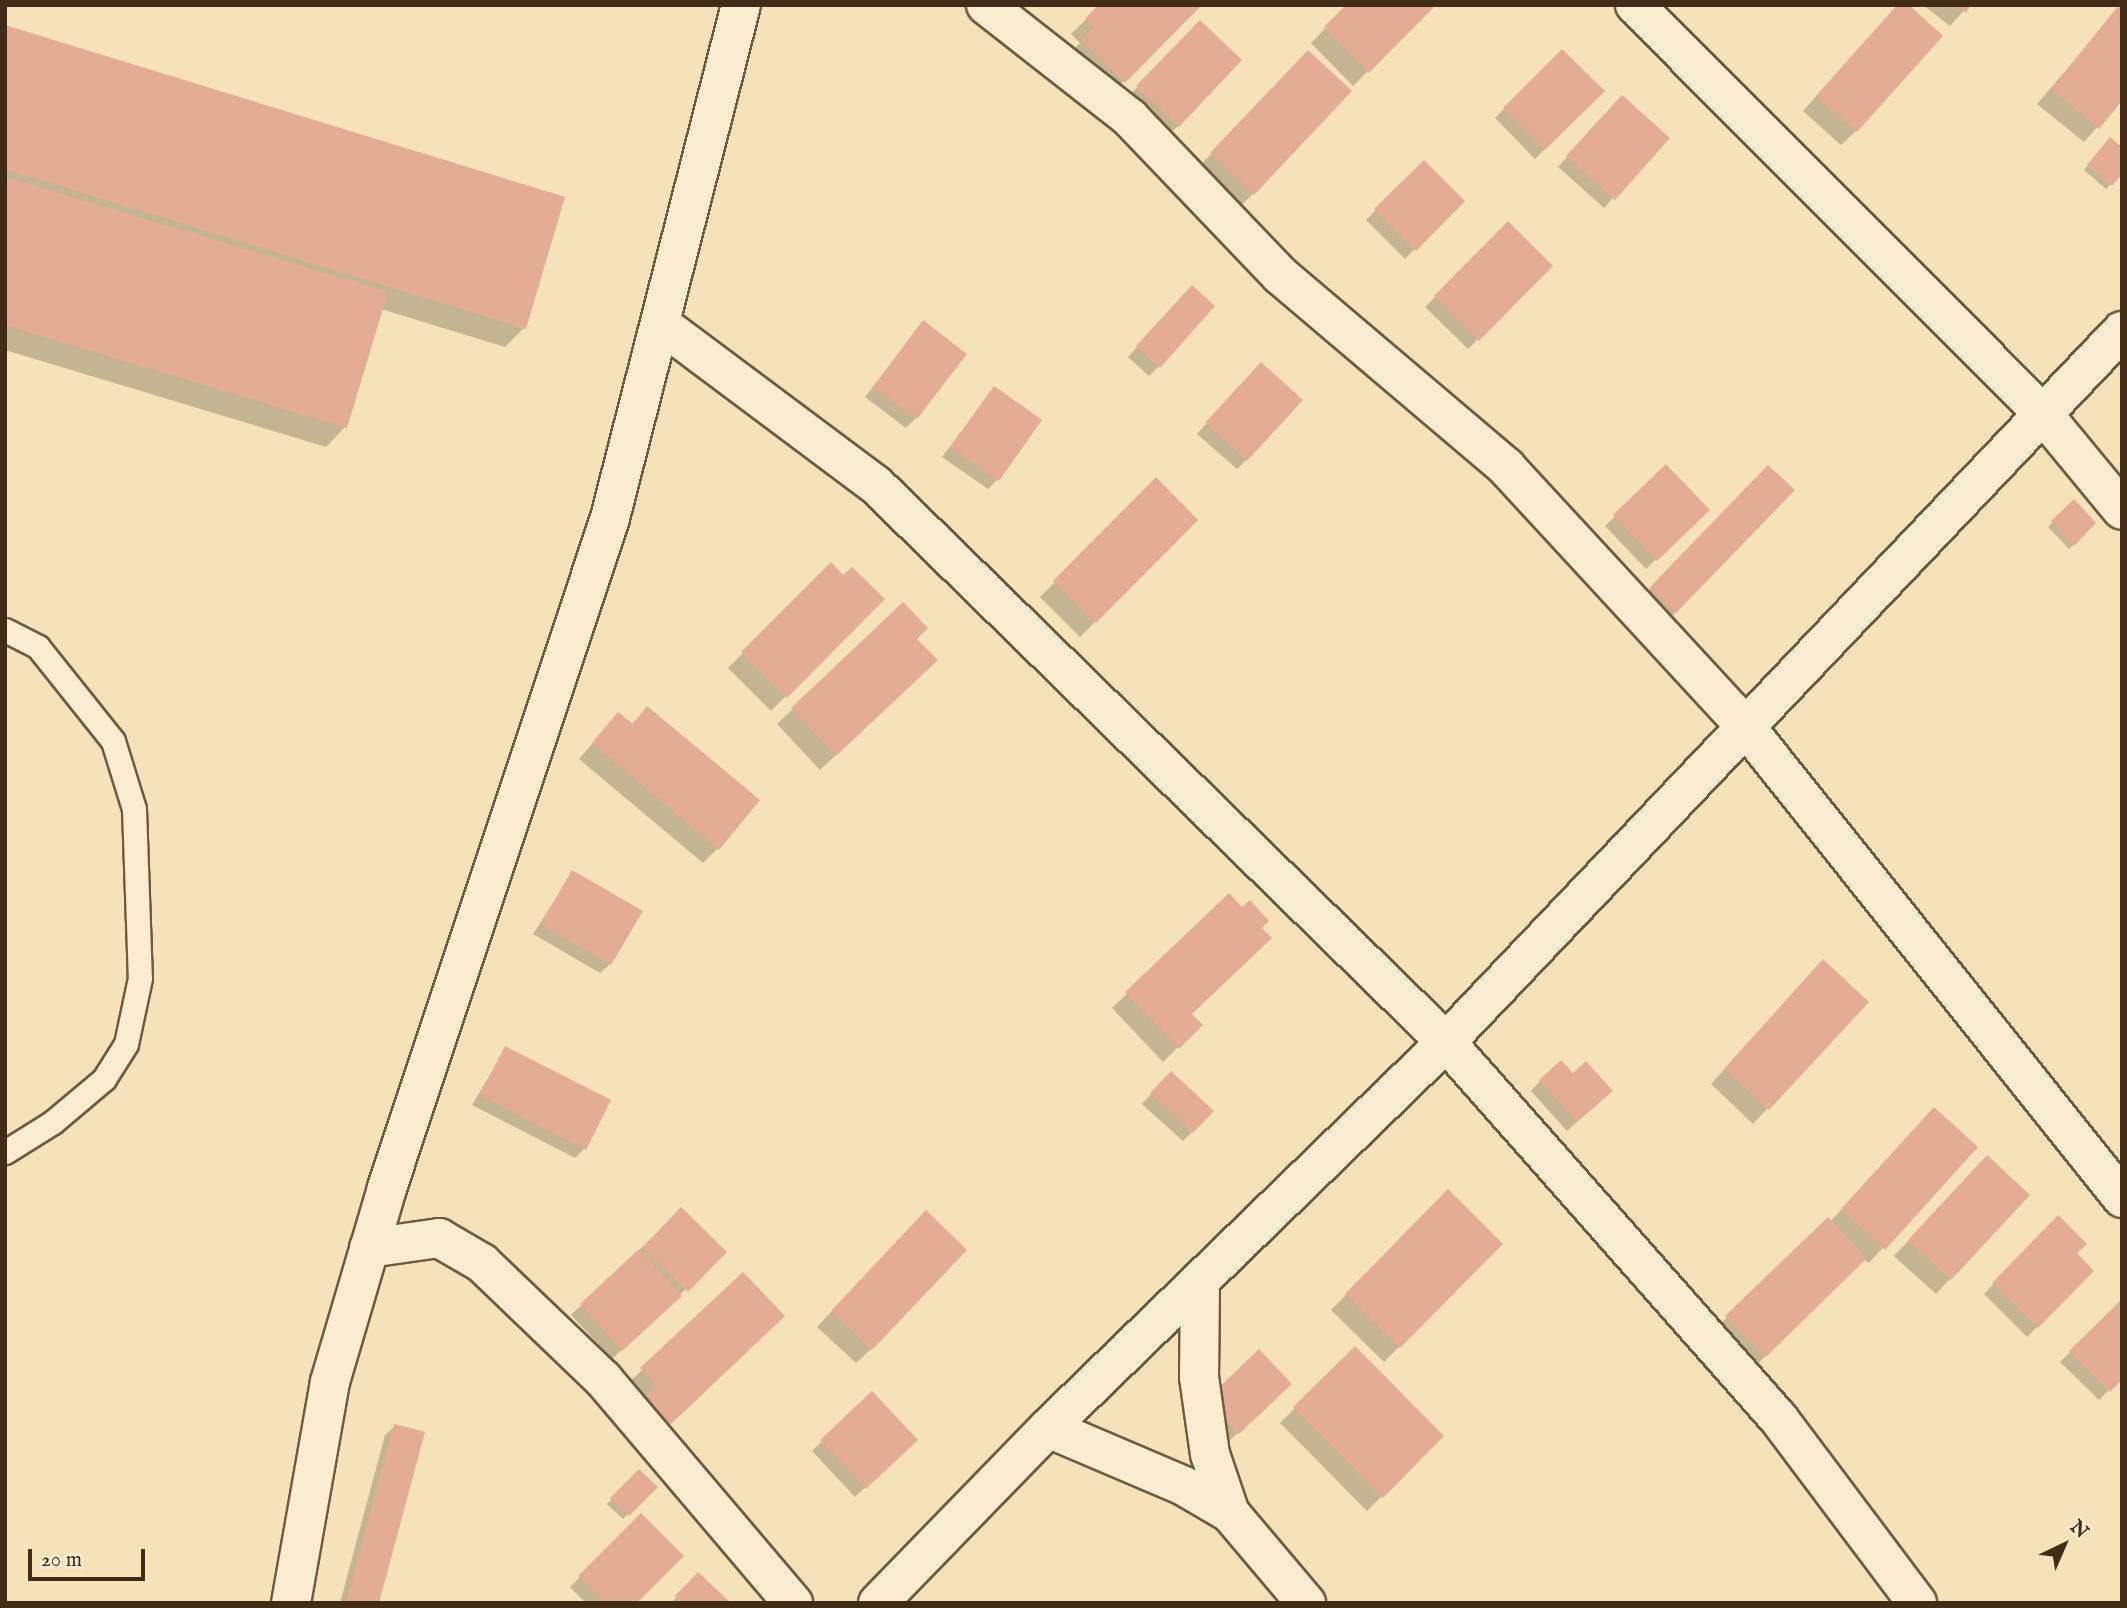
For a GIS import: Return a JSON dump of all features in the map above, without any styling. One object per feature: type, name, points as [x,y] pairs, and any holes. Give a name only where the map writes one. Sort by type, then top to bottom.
[{"type":"street","points":[[291,1603],[330,1382],[369,1248],[610,518],[662,325],[741,5]]},
{"type":"street","points":[[986,5],[1130,118],[1280,275],[1506,467],[1745,726],[2122,1198]]},
{"type":"street","points":[[1635,5],[2043,414],[2122,510]]},
{"type":"street","points":[[662,325],[876,485],[1446,1042],[1779,1419],[1917,1603]]},
{"type":"street","points":[[878,1603],[1048,1428],[1200,1284],[1446,1042],[2122,331]]},
{"type":"street","points":[[369,1248],[439,1238],[482,1263],[603,1379],[793,1603]]},
{"type":"street","points":[[1200,1284],[1199,1377],[1210,1454],[1230,1513]]},
{"type":"street","points":[[1048,1428],[1184,1486],[1230,1513],[1306,1603]]},
{"type":"lane","points":[[5,630],[38,647],[113,741],[134,809],[140,978],[126,1044],[104,1079],[53,1122],[5,1153]]},
{"type":"building","points":[[1098,5],[1202,5],[1125,83],[1081,40],[1094,27],[1085,19]]},
{"type":"building","points":[[1346,5],[1436,5],[1369,73],[1324,27]]},
{"type":"building","points":[[1897,5],[1909,5],[1943,36],[1857,132],[1816,96]]},
{"type":"building","points":[[1956,5],[1971,5],[1966,13]]},
{"type":"building","points":[[2119,5],[2122,101],[2099,129],[2051,89]]},
{"type":"building","points":[[1200,20],[1242,60],[1179,127],[1136,86]]},
{"type":"building","points":[[5,25],[565,197],[526,329],[5,169]]},
{"type":"building","points":[[1562,49],[1605,91],[1545,150],[1503,108]]},
{"type":"building","points":[[1308,50],[1352,91],[1254,195],[1210,153]]},
{"type":"building","points":[[1622,95],[1670,138],[1615,200],[1566,156]]},
{"type":"building","points":[[2110,137],[2122,147],[2122,174],[2112,186],[2087,165]]},
{"type":"building","points":[[1424,160],[1465,201],[1416,251],[1374,209]]},
{"type":"building","points":[[5,177],[388,292],[347,428],[5,325]]},
{"type":"building","points":[[1508,221],[1553,266],[1479,341],[1434,296]]},
{"type":"building","points":[[1192,285],[1215,306],[1160,368],[1136,346]]},
{"type":"building","points":[[923,320],[967,354],[917,419],[873,387]]},
{"type":"building","points":[[1261,362],[1303,400],[1247,461],[1205,423]]},
{"type":"building","points":[[994,386],[1042,420],[999,481],[950,447]]},
{"type":"building","points":[[1666,464],[1710,510],[1657,561],[1613,515]]},
{"type":"building","points":[[1768,465],[1795,490],[1676,613],[1649,588]]},
{"type":"building","points":[[1156,477],[1198,520],[1096,623],[1053,581]]},
{"type":"building","points":[[2074,499],[2096,523],[2074,546],[2051,521]]},
{"type":"building","points":[[831,562],[843,575],[852,567],[885,599],[787,698],[741,652]]},
{"type":"building","points":[[903,602],[928,628],[917,639],[938,660],[836,756],[791,708]]},
{"type":"building","points":[[647,706],[760,800],[719,850],[592,743],[618,712],[633,724]]},
{"type":"building","points":[[572,870],[643,911],[611,965],[541,924]]},
{"type":"building","points":[[1229,893],[1242,907],[1250,900],[1269,921],[1262,928],[1272,938],[1192,1014],[1203,1025],[1179,1049],[1125,992]]},
{"type":"building","points":[[1823,959],[1869,1002],[1769,1110],[1724,1069]]},
{"type":"building","points":[[505,1046],[611,1100],[586,1150],[480,1095]]},
{"type":"building","points":[[1561,1060],[1573,1073],[1586,1061],[1613,1091],[1577,1122],[1539,1080]]},
{"type":"building","points":[[1171,1071],[1214,1111],[1193,1133],[1150,1093]]},
{"type":"building","points":[[1934,1107],[1978,1147],[1885,1250],[1841,1209]]},
{"type":"building","points":[[1987,1155],[2030,1195],[1951,1280],[1908,1240]]},
{"type":"building","points":[[1448,1189],[1503,1244],[1400,1348],[1345,1294]]},
{"type":"building","points":[[681,1207],[727,1252],[688,1292],[642,1248]]},
{"type":"building","points":[[926,1210],[967,1250],[872,1350],[831,1311]]},
{"type":"building","points":[[2058,1215],[2087,1244],[2077,1253],[2094,1271],[2038,1328],[1992,1283]]},
{"type":"building","points":[[1828,1217],[1867,1258],[1766,1357],[1725,1316]]},
{"type":"building","points":[[639,1249],[682,1296],[622,1351],[580,1304]]},
{"type":"building","points":[[743,1272],[785,1316],[671,1424],[645,1397],[657,1386],[640,1368]]},
{"type":"building","points":[[2122,1299],[2122,1380],[2110,1392],[2069,1351]]},
{"type":"building","points":[[1355,1346],[1444,1436],[1383,1498],[1293,1407]]},
{"type":"building","points":[[1259,1349],[1292,1384],[1239,1434],[1207,1399]]},
{"type":"building","points":[[872,1391],[918,1440],[866,1489],[820,1440]]},
{"type":"building","points":[[394,1424],[425,1432],[379,1603],[346,1603]]},
{"type":"building","points":[[639,1469],[658,1487],[629,1516],[610,1498]]},
{"type":"building","points":[[641,1513],[684,1556],[637,1603],[605,1603],[578,1576]]},
{"type":"building","points":[[698,1572],[731,1603],[682,1603],[675,1596]]}]
